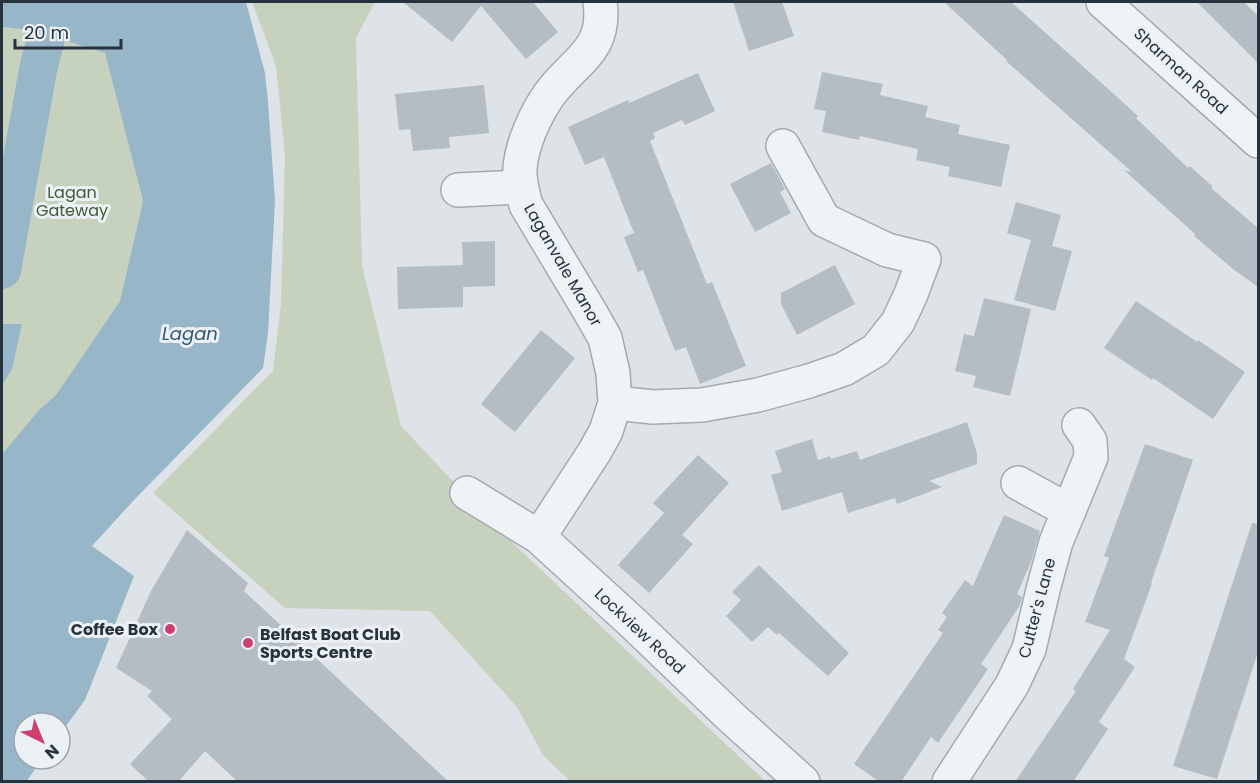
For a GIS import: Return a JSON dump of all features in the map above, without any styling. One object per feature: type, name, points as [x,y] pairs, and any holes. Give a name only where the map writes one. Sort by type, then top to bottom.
[{"type":"street","name":"Laganvale Manor","points":[[539,537],[595,452],[606,431],[615,403],[613,373],[604,338],[526,205],[521,187],[520,170],[523,149],[533,123],[549,95],[590,51],[599,33],[600,2]]},
{"type":"street","name":"Sharman Road","points":[[1103,2],[1258,141]]},
{"type":"street","points":[[615,403],[653,407],[702,405],[758,395],[809,381],[844,369],[876,350],[897,322],[911,294],[924,259],[887,250],[824,220],[783,146]]},
{"type":"street","name":"Laganvale Manor","points":[[458,190],[521,187]]},
{"type":"street","name":"Cutter's Lane","points":[[949,782],[1012,685],[1029,649],[1056,542],[1091,457],[1090,441],[1079,425]]},
{"type":"street","points":[[1018,483],[1069,511]]},
{"type":"street","name":"Lockview Road","points":[[467,493],[539,537],[803,782]]},
{"type":"green space","points":[[252,2],[375,2],[356,38],[362,265],[401,426],[499,530],[765,781],[570,781],[543,755],[517,707],[430,611],[285,608],[153,493],[273,371],[281,304],[285,156],[276,66]]},
{"type":"green space","name":"Lagan Gateway","points":[[2,27],[31,30],[105,53],[143,201],[120,301],[56,395],[39,410],[2,454],[2,386],[12,369],[21,324],[2,324]]},
{"type":"water","name":"Lagan","points":[[2,2],[246,2],[265,73],[275,200],[268,333],[263,368],[92,546],[134,576],[85,700],[72,718],[72,711],[12,711],[12,771],[34,771],[26,782],[2,781],[2,454],[39,410],[56,395],[120,301],[143,201],[105,53],[31,30],[2,27]]},
{"type":"water","points":[[2,324],[22,324],[12,369],[2,386]]},
{"type":"building","points":[[403,2],[533,2],[558,32],[526,59],[481,6],[452,42]]},
{"type":"building","points":[[733,2],[782,2],[794,36],[749,51]]},
{"type":"building","points":[[944,2],[1011,2],[1115,95],[1188,168],[1190,166],[1213,187],[1211,188],[1258,228],[1258,287],[1194,236],[1195,234],[1124,170],[1132,172],[1006,61]]},
{"type":"building","points":[[1197,2],[1244,2],[1258,16],[1258,63]]},
{"type":"building","points":[[822,72],[883,84],[880,95],[928,106],[925,117],[960,125],[958,134],[1010,145],[1001,187],[948,176],[950,167],[916,160],[918,149],[860,136],[859,140],[822,132],[826,111],[814,109]]},
{"type":"building","points":[[698,73],[715,111],[685,125],[682,120],[653,133],[655,138],[650,141],[707,284],[712,282],[746,366],[700,384],[686,347],[675,351],[643,270],[638,272],[624,237],[634,233],[604,157],[585,165],[568,127],[628,100],[629,103]]},
{"type":"building","points":[[484,85],[489,133],[449,137],[450,148],[413,151],[410,129],[399,130],[395,94]]},
{"type":"building","points":[[771,163],[785,189],[780,192],[791,213],[755,232],[730,184]]},
{"type":"building","points":[[1016,202],[1061,215],[1052,246],[1072,251],[1055,311],[1014,300],[1031,240],[1007,233]]},
{"type":"building","points":[[495,241],[495,286],[463,287],[463,307],[398,309],[397,267],[463,265],[462,242]]},
{"type":"building","points":[[835,265],[855,304],[797,335],[781,304],[781,293]]},
{"type":"building","points":[[984,298],[1031,309],[1010,396],[973,387],[976,376],[955,371],[964,334],[974,336]]},
{"type":"building","points":[[1136,301],[1245,372],[1213,419],[1104,348]]},
{"type":"building","points":[[541,330],[575,358],[515,432],[481,404]]},
{"type":"building","points":[[967,422],[977,453],[977,464],[929,481],[942,487],[897,504],[895,498],[848,513],[842,492],[782,511],[771,475],[782,472],[775,451],[812,439],[818,460],[830,456],[831,459],[857,451],[860,460]]},
{"type":"building","points":[[1145,444],[1193,460],[1124,659],[1135,667],[1099,722],[1108,729],[1073,782],[1015,782],[1076,691],[1073,689],[1110,630],[1085,622],[1109,558],[1104,556]]},
{"type":"building","points":[[698,455],[729,483],[682,535],[693,544],[649,593],[618,565],[664,513],[653,503]]},
{"type":"building","points":[[1004,515],[1040,531],[1031,562],[1017,594],[1022,597],[1020,605],[981,664],[988,669],[938,743],[931,737],[901,782],[880,782],[854,764],[943,633],[938,630],[947,617],[942,613],[965,580],[973,586]]},
{"type":"building","points":[[1252,523],[1258,524],[1258,652],[1217,779],[1173,766]]},
{"type":"building","name":"Belfast Boat Club Sports Centre","points":[[187,530],[248,583],[244,591],[449,782],[238,782],[205,751],[178,782],[149,782],[130,764],[172,719],[147,696],[152,691],[116,668],[151,591]]},
{"type":"building","points":[[759,565],[849,653],[828,676],[779,633],[777,635],[768,627],[752,642],[726,616],[741,600],[732,592]]},
{"type":"waterway","points":[[2,270],[38,70],[55,2]]},
{"type":"place","name":"Coffee Box","points":[[170,629]]},
{"type":"place","name":"Belfast Boat Club Sports Centre","points":[[248,643]]}]
